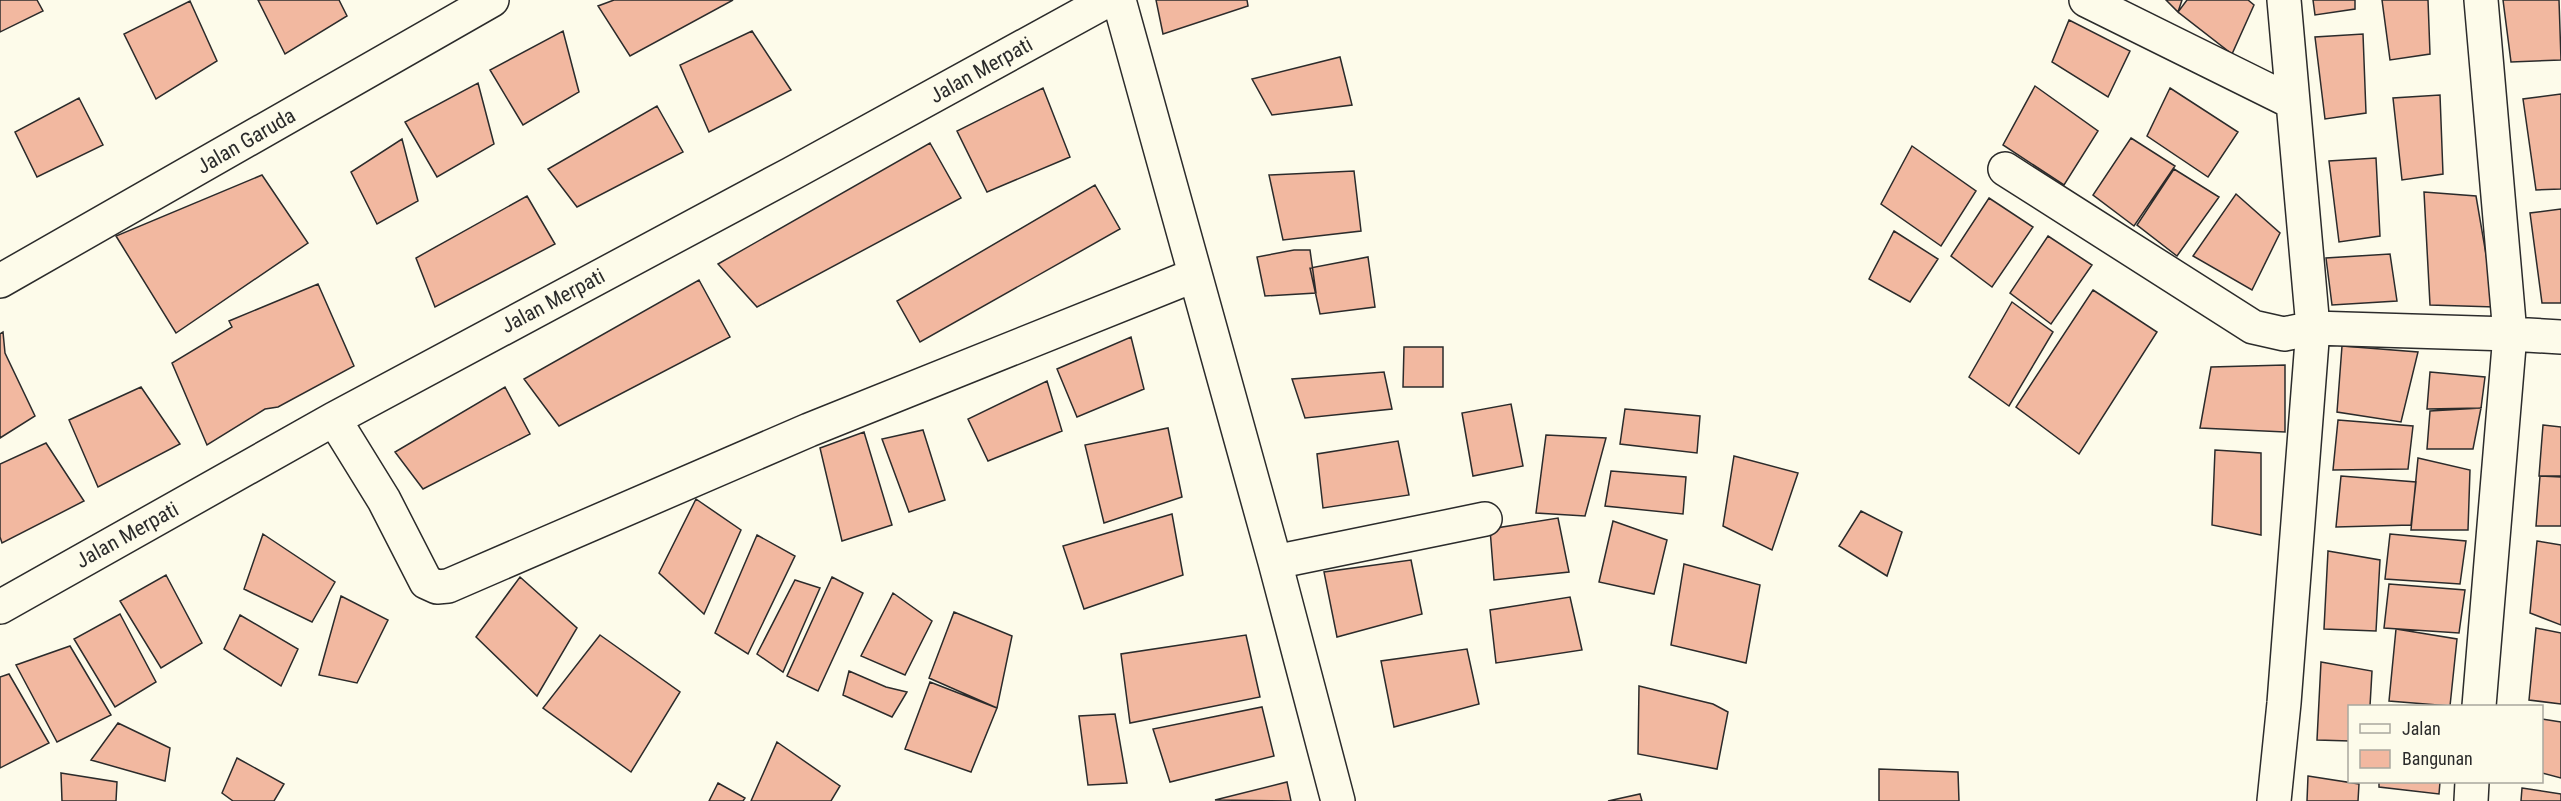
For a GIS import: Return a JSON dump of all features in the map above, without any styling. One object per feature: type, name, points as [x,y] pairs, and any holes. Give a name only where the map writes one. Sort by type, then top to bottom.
[{"type":"street","name":"Jalan Garuda","points":[[0,282],[492,0]]},
{"type":"street","name":"Jalan Merpati","points":[[0,607],[334,419],[791,174],[1108,0]]},
{"type":"street","points":[[1119,0],[1275,562],[1338,801]]},
{"type":"street","points":[[2086,0],[2292,102]]},
{"type":"street","points":[[2274,801],[2284,703],[2313,328],[2284,0]]},
{"type":"street","points":[[2479,705],[2510,334],[2481,0]]},
{"type":"street","points":[[2005,169],[2253,327],[2284,334],[2313,328],[2561,337]]},
{"type":"street","points":[[334,419],[384,501],[426,582],[437,587],[448,586],[799,434],[1195,275]]},
{"type":"street","points":[[1275,562],[1485,519]]},
{"type":"street","points":[[2471,801],[2472,783]]},
{"type":"building","points":[[0,0],[37,0],[43,11],[0,32]]},
{"type":"building","points":[[258,0],[339,0],[347,16],[285,54]]},
{"type":"building","points":[[614,0],[733,0],[630,56],[598,6]]},
{"type":"building","points":[[1156,0],[1247,0],[1248,6],[1163,34]]},
{"type":"building","points":[[2166,0],[2182,0],[2178,12]]},
{"type":"building","points":[[2187,0],[2248,0],[2254,5],[2232,54],[2178,12]]},
{"type":"building","points":[[2313,0],[2355,0],[2355,9],[2315,15]]},
{"type":"building","points":[[2382,0],[2428,0],[2430,54],[2390,60]]},
{"type":"building","points":[[2503,0],[2559,0],[2561,60],[2511,62]]},
{"type":"building","points":[[190,1],[217,61],[156,99],[124,34]]},
{"type":"building","points":[[2069,20],[2130,51],[2108,97],[2052,62]]},
{"type":"building","points":[[563,31],[579,92],[523,125],[490,70]]},
{"type":"building","points":[[752,31],[791,90],[709,132],[680,65]]},
{"type":"building","points":[[2363,34],[2366,113],[2325,119],[2315,37]]},
{"type":"building","points":[[1340,57],[1352,105],[1272,115],[1252,79]]},
{"type":"building","points":[[478,83],[494,144],[437,177],[405,122]]},
{"type":"building","points":[[2035,86],[2098,131],[2064,185],[2003,145]]},
{"type":"building","points":[[1043,88],[1070,157],[987,192],[957,131]]},
{"type":"building","points":[[2170,88],[2238,132],[2208,177],[2147,136]]},
{"type":"building","points":[[2561,94],[2561,189],[2536,190],[2523,99]]},
{"type":"building","points":[[2440,95],[2443,174],[2402,180],[2393,98]]},
{"type":"building","points":[[79,98],[103,145],[37,177],[15,132]]},
{"type":"building","points":[[657,106],[683,152],[577,207],[548,169]]},
{"type":"building","points":[[2131,138],[2175,166],[2134,226],[2093,195]]},
{"type":"building","points":[[402,139],[418,201],[377,224],[351,172]]},
{"type":"building","points":[[930,143],[961,198],[757,307],[718,264]]},
{"type":"building","points":[[1912,146],[1976,191],[1941,246],[1881,204]]},
{"type":"building","points":[[2376,158],[2380,236],[2339,242],[2329,161]]},
{"type":"building","points":[[2174,169],[2219,197],[2177,256],[2137,225]]},
{"type":"building","points":[[1354,171],[1361,231],[1283,240],[1269,175]]},
{"type":"building","points":[[262,175],[308,243],[176,333],[116,236]]},
{"type":"building","points":[[1095,185],[1120,229],[920,342],[897,301]]},
{"type":"building","points":[[2424,192],[2476,196],[2495,307],[2430,305]]},
{"type":"building","points":[[2236,194],[2280,233],[2252,290],[2193,256]]},
{"type":"building","points":[[527,196],[555,244],[435,307],[416,258]]},
{"type":"building","points":[[1989,198],[2033,227],[1992,287],[1951,256]]},
{"type":"building","points":[[2561,209],[2561,303],[2542,303],[2530,213]]},
{"type":"building","points":[[1894,231],[1938,259],[1910,302],[1869,279]]},
{"type":"building","points":[[2048,236],[2092,265],[2051,324],[2010,293]]},
{"type":"building","points":[[1294,250],[1310,250],[1316,293],[1265,296],[1257,257]]},
{"type":"building","points":[[2390,254],[2397,301],[2332,305],[2326,258]]},
{"type":"building","points":[[1368,257],[1375,307],[1320,314],[1310,268]]},
{"type":"building","points":[[699,280],[730,337],[559,426],[524,379]]},
{"type":"building","points":[[318,284],[354,366],[278,407],[265,409],[207,445],[172,363],[232,327],[229,321]]},
{"type":"building","points":[[2093,290],[2157,332],[2079,454],[2016,407]]},
{"type":"building","points":[[2012,302],[2053,332],[2009,406],[1969,377]]},
{"type":"building","points":[[3,332],[5,353],[35,416],[0,438],[0,334]]},
{"type":"building","points":[[1131,337],[1144,389],[1077,417],[1057,369]]},
{"type":"building","points":[[2342,346],[2418,352],[2401,422],[2337,412]]},
{"type":"building","points":[[1404,347],[1443,347],[1443,387],[1403,387]]},
{"type":"building","points":[[2285,365],[2285,432],[2200,428],[2211,367]]},
{"type":"building","points":[[1384,372],[1392,409],[1305,418],[1292,379]]},
{"type":"building","points":[[2430,372],[2485,377],[2481,408],[2427,409]]},
{"type":"building","points":[[1047,381],[1062,431],[988,461],[968,419]]},
{"type":"building","points":[[141,387],[180,444],[98,487],[69,420]]},
{"type":"building","points":[[505,387],[530,434],[423,489],[395,452]]},
{"type":"building","points":[[1511,404],[1523,466],[1473,476],[1462,413]]},
{"type":"building","points":[[2481,408],[2473,449],[2427,449],[2430,411]]},
{"type":"building","points":[[1625,409],[1700,416],[1697,453],[1620,444]]},
{"type":"building","points":[[2338,420],[2413,426],[2408,469],[2333,470]]},
{"type":"building","points":[[2543,425],[2561,427],[2561,476],[2539,476]]},
{"type":"building","points":[[1168,428],[1182,497],[1104,523],[1085,445]]},
{"type":"building","points":[[923,430],[945,500],[909,512],[882,439]]},
{"type":"building","points":[[864,432],[892,525],[842,541],[820,448]]},
{"type":"building","points":[[1546,435],[1606,438],[1585,516],[1536,513]]},
{"type":"building","points":[[1398,441],[1409,495],[1323,508],[1317,454]]},
{"type":"building","points":[[46,443],[84,501],[2,543],[0,537],[0,464]]},
{"type":"building","points":[[2215,450],[2261,453],[2261,535],[2212,525]]},
{"type":"building","points":[[1734,456],[1798,473],[1772,550],[1723,526]]},
{"type":"building","points":[[2418,458],[2470,470],[2468,530],[2411,530]]},
{"type":"building","points":[[1611,471],[1686,477],[1683,514],[1605,506]]},
{"type":"building","points":[[2341,476],[2416,482],[2411,525],[2336,527]]},
{"type":"building","points":[[2540,476],[2561,477],[2561,526],[2536,526]]},
{"type":"building","points":[[696,499],[741,530],[704,614],[659,573]]},
{"type":"building","points":[[1861,511],[1902,532],[1887,576],[1839,546]]},
{"type":"building","points":[[1172,514],[1183,575],[1084,609],[1063,546]]},
{"type":"building","points":[[1558,518],[1569,572],[1494,580],[1490,529]]},
{"type":"building","points":[[1613,521],[1667,540],[1654,594],[1599,582]]},
{"type":"building","points":[[263,534],[335,582],[312,622],[244,589]]},
{"type":"building","points":[[2390,534],[2466,541],[2460,584],[2385,579]]},
{"type":"building","points":[[757,535],[795,556],[748,654],[715,633]]},
{"type":"building","points":[[2537,541],[2561,545],[2561,625],[2530,613]]},
{"type":"building","points":[[2328,551],[2380,560],[2376,631],[2324,629]]},
{"type":"building","points":[[1411,560],[1422,614],[1337,637],[1324,572]]},
{"type":"building","points":[[1684,564],[1760,585],[1746,663],[1671,645]]},
{"type":"building","points":[[166,575],[202,643],[161,668],[120,601]]},
{"type":"building","points":[[520,577],[577,628],[537,696],[476,637]]},
{"type":"building","points":[[832,577],[863,593],[818,691],[787,676]]},
{"type":"building","points":[[795,580],[820,588],[783,672],[757,654]]},
{"type":"building","points":[[2389,584],[2465,590],[2459,633],[2384,628]]},
{"type":"building","points":[[893,593],[932,621],[905,675],[861,656]]},
{"type":"building","points":[[341,596],[388,620],[357,683],[319,675]]},
{"type":"building","points":[[1570,597],[1582,650],[1496,663],[1490,610]]},
{"type":"building","points":[[954,612],[1012,636],[997,708],[929,678]]},
{"type":"building","points":[[120,614],[156,682],[115,707],[74,639]]},
{"type":"building","points":[[240,615],[298,649],[281,686],[224,649]]},
{"type":"building","points":[[2536,628],[2561,633],[2561,704],[2529,700]]},
{"type":"building","points":[[2396,629],[2457,639],[2450,705],[2389,701]]},
{"type":"building","points":[[600,635],[680,692],[631,772],[543,708]]},
{"type":"building","points":[[1246,635],[1260,697],[1130,723],[1121,654]]},
{"type":"building","points":[[70,646],[111,715],[57,742],[16,665]]},
{"type":"building","points":[[1467,649],[1479,704],[1394,727],[1381,661]]},
{"type":"building","points":[[2321,662],[2372,671],[2370,705],[2348,705],[2348,741],[2317,740]]},
{"type":"building","points":[[849,671],[886,687],[907,692],[892,717],[843,695]]},
{"type":"building","points":[[9,674],[49,743],[0,768],[0,677]]},
{"type":"building","points":[[930,682],[997,708],[971,772],[905,749]]},
{"type":"building","points":[[1639,686],[1713,704],[1728,712],[1717,769],[1638,754]]},
{"type":"building","points":[[1262,707],[1274,756],[1170,782],[1153,729]]},
{"type":"building","points":[[1115,714],[1127,783],[1088,785],[1079,716]]},
{"type":"building","points":[[2543,719],[2561,722],[2561,778],[2543,773]]},
{"type":"building","points":[[118,723],[170,748],[165,781],[91,760]]},
{"type":"building","points":[[777,742],[840,786],[831,801],[751,801]]},
{"type":"building","points":[[237,758],[284,784],[274,801],[233,801],[222,793]]},
{"type":"building","points":[[1879,769],[1958,772],[1959,801],[1879,801]]},
{"type":"building","points":[[61,773],[117,782],[116,801],[62,801]]},
{"type":"building","points":[[2308,776],[2359,784],[2358,801],[2307,801]]},
{"type":"building","points":[[1287,782],[1291,801],[1215,800]]},
{"type":"building","points":[[718,783],[745,798],[743,801],[709,801]]},
{"type":"building","points":[[2379,783],[2440,783],[2439,794],[2379,787]]},
{"type":"building","points":[[2522,788],[2561,794],[2561,801],[2521,801]]},
{"type":"building","points":[[1640,794],[1642,801],[1608,801]]}]
